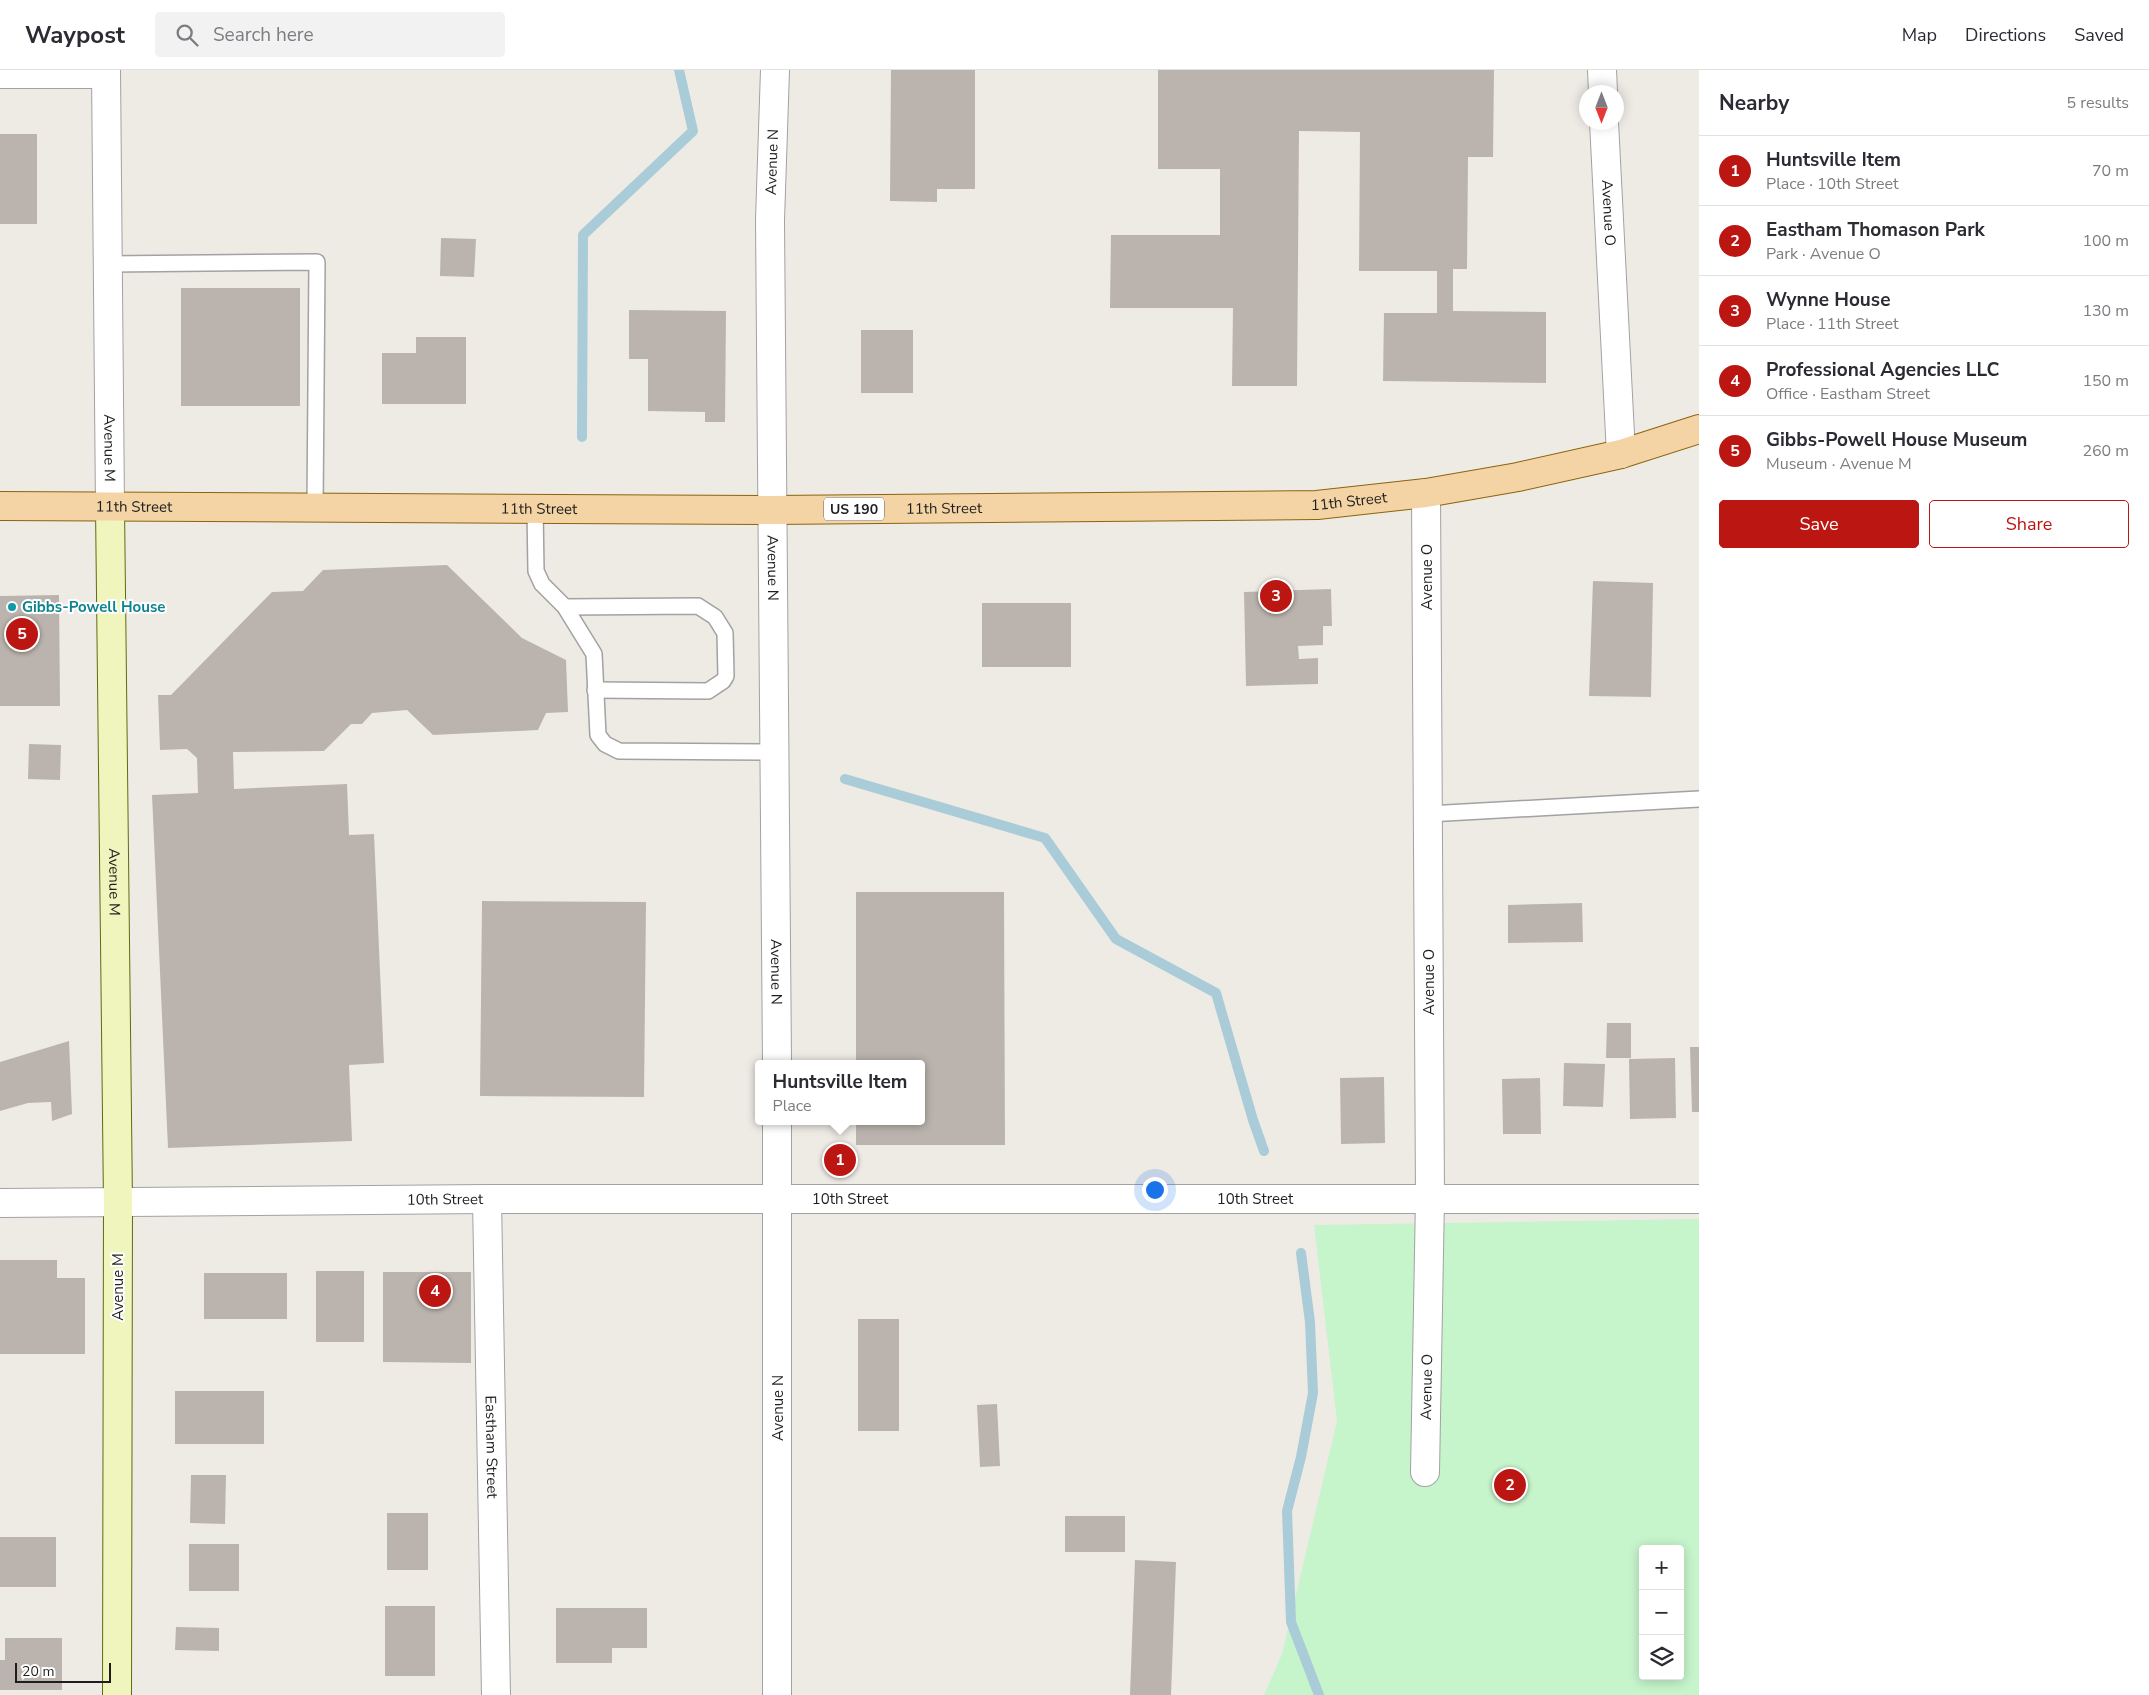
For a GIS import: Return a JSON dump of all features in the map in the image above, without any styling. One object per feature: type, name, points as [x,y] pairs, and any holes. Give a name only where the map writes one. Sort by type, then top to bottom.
[{"type":"main road","name":"11th Street","points":[[0,506],[772,510],[1317,505],[1426,493],[1518,477],[1621,454],[1699,429]]},
{"type":"main road","name":"Avenue M","points":[[110,507],[118,1203],[117,1695]]},
{"type":"street","name":"Avenue N","points":[[775,70],[770,220],[777,1060]]},
{"type":"street","points":[[1602,70],[1603,85]]},
{"type":"street","points":[[0,74],[106,72]]},
{"type":"street","name":"Avenue M","points":[[106,72],[110,507]]},
{"type":"street","name":"Avenue O","points":[[1604,130],[1621,454]]},
{"type":"street","name":"Avenue O","points":[[1425,1472],[1430,1198],[1426,493]]},
{"type":"street","name":"Avenue N","points":[[777,1125],[777,1695]]},
{"type":"street","name":"10th Street","points":[[0,1203],[778,1198],[1699,1199]]},
{"type":"street","name":"Eastham Street","points":[[487,1199],[496,1695]]},
{"type":"lane","points":[[108,264],[317,262],[315,508]]},
{"type":"lane","points":[[535,509],[536,571],[542,584],[565,607],[594,654],[598,735],[605,744],[619,751],[774,752]]},
{"type":"lane","points":[[565,607],[698,606],[715,617],[725,633],[726,676],[723,682],[708,691],[596,690]]},
{"type":"lane","points":[[1428,814],[1699,799]]},
{"type":"green space","points":[[1699,1219],[1699,1695],[1264,1695],[1282,1654],[1337,1421],[1314,1225]]},
{"type":"building","points":[[891,70],[975,70],[975,189],[937,189],[937,202],[890,201]]},
{"type":"building","points":[[1158,70],[1494,70],[1493,157],[1468,157],[1467,269],[1453,269],[1453,311],[1546,312],[1546,383],[1383,381],[1384,313],[1437,313],[1437,271],[1359,271],[1360,132],[1299,131],[1297,386],[1232,386],[1233,308],[1110,308],[1111,235],[1220,235],[1220,169],[1158,169]]},
{"type":"building","points":[[0,134],[37,134],[37,224],[0,224]]},
{"type":"building","points":[[441,238],[476,239],[474,277],[440,276]]},
{"type":"building","points":[[181,288],[300,288],[300,406],[181,406]]},
{"type":"building","points":[[629,310],[726,311],[725,422],[705,422],[705,412],[648,411],[648,359],[629,359]]},
{"type":"building","points":[[861,330],[913,330],[913,393],[861,393]]},
{"type":"building","points":[[416,337],[466,337],[466,404],[382,404],[382,353],[416,353]]},
{"type":"building","points":[[447,565],[522,638],[566,660],[568,712],[546,713],[538,730],[433,735],[407,710],[372,713],[362,724],[351,724],[324,751],[233,752],[234,789],[347,784],[349,835],[374,834],[384,1063],[349,1065],[352,1141],[168,1148],[152,795],[198,793],[197,758],[187,749],[160,750],[158,695],[171,695],[272,592],[303,591],[323,570]]},
{"type":"building","points":[[1593,581],[1653,583],[1651,697],[1589,696]]},
{"type":"building","points":[[1331,589],[1332,626],[1323,626],[1323,645],[1298,646],[1299,659],[1318,658],[1318,684],[1246,686],[1244,592]]},
{"type":"building","points":[[59,595],[60,706],[0,706],[0,596]]},
{"type":"building","points":[[982,603],[1071,603],[1071,667],[982,667]]},
{"type":"building","points":[[29,744],[61,745],[60,780],[28,779]]},
{"type":"building","points":[[856,892],[1004,892],[1005,1145],[856,1145],[856,1125],[925,1125],[925,1060],[856,1060]]},
{"type":"building","points":[[482,901],[646,902],[644,1097],[480,1096]]},
{"type":"building","points":[[1582,903],[1583,942],[1508,943],[1508,905]]},
{"type":"building","points":[[1607,1023],[1631,1023],[1631,1058],[1606,1058]]},
{"type":"building","points":[[69,1041],[72,1114],[52,1121],[51,1102],[28,1103],[0,1111],[0,1062]]},
{"type":"building","points":[[1690,1047],[1699,1047],[1699,1112],[1692,1112]]},
{"type":"building","points":[[1675,1058],[1676,1118],[1630,1119],[1629,1059]]},
{"type":"building","points":[[1564,1063],[1605,1064],[1603,1107],[1563,1106]]},
{"type":"building","points":[[1384,1077],[1385,1143],[1341,1144],[1340,1078]]},
{"type":"building","points":[[1540,1078],[1541,1134],[1503,1134],[1502,1079]]},
{"type":"building","points":[[0,1260],[57,1260],[57,1278],[85,1278],[85,1354],[0,1354]]},
{"type":"building","points":[[316,1271],[364,1271],[364,1342],[316,1342]]},
{"type":"building","points":[[383,1272],[471,1272],[471,1363],[383,1362]]},
{"type":"building","points":[[204,1273],[287,1273],[287,1319],[204,1319]]},
{"type":"building","points":[[858,1319],[899,1319],[899,1431],[858,1431]]},
{"type":"building","points":[[175,1391],[264,1391],[264,1444],[175,1444]]},
{"type":"building","points":[[997,1404],[1000,1466],[980,1467],[977,1405]]},
{"type":"building","points":[[191,1475],[226,1475],[225,1524],[190,1523]]},
{"type":"building","points":[[387,1513],[428,1513],[428,1570],[387,1570]]},
{"type":"building","points":[[1065,1516],[1125,1516],[1125,1552],[1065,1552]]},
{"type":"building","points":[[0,1537],[56,1537],[56,1587],[0,1587]]},
{"type":"building","points":[[189,1544],[239,1544],[239,1591],[189,1591]]},
{"type":"building","points":[[1135,1560],[1176,1562],[1171,1695],[1130,1695]]},
{"type":"building","points":[[385,1606],[435,1606],[435,1676],[385,1676]]},
{"type":"building","points":[[556,1608],[647,1608],[647,1648],[612,1648],[612,1663],[556,1663]]},
{"type":"building","points":[[176,1627],[219,1628],[219,1651],[175,1650]]},
{"type":"building","points":[[5,1638],[62,1638],[62,1690],[0,1690],[0,1660],[5,1660]]},
{"type":"waterway","points":[[582,437],[583,235],[693,131],[679,70]]},
{"type":"waterway","points":[[845,779],[1045,838],[1116,939],[1216,993],[1253,1120],[1264,1151]]},
{"type":"waterway","points":[[1301,1253],[1310,1322],[1313,1393],[1301,1457],[1287,1511],[1291,1622],[1319,1695]]},
{"type":"place","name":"Wynne House","points":[[1276,596]]},
{"type":"place","name":"Gibbs-Powell House","points":[[12,607]]},
{"type":"place","name":"Gibbs-Powell House Museum","points":[[22,634]]},
{"type":"place","name":"Huntsville Item","points":[[840,1160]]},
{"type":"place","name":"Professional Agencies LLC","points":[[435,1291]]},
{"type":"place","name":"Eastham Thomason Park","points":[[1510,1485]]}]
